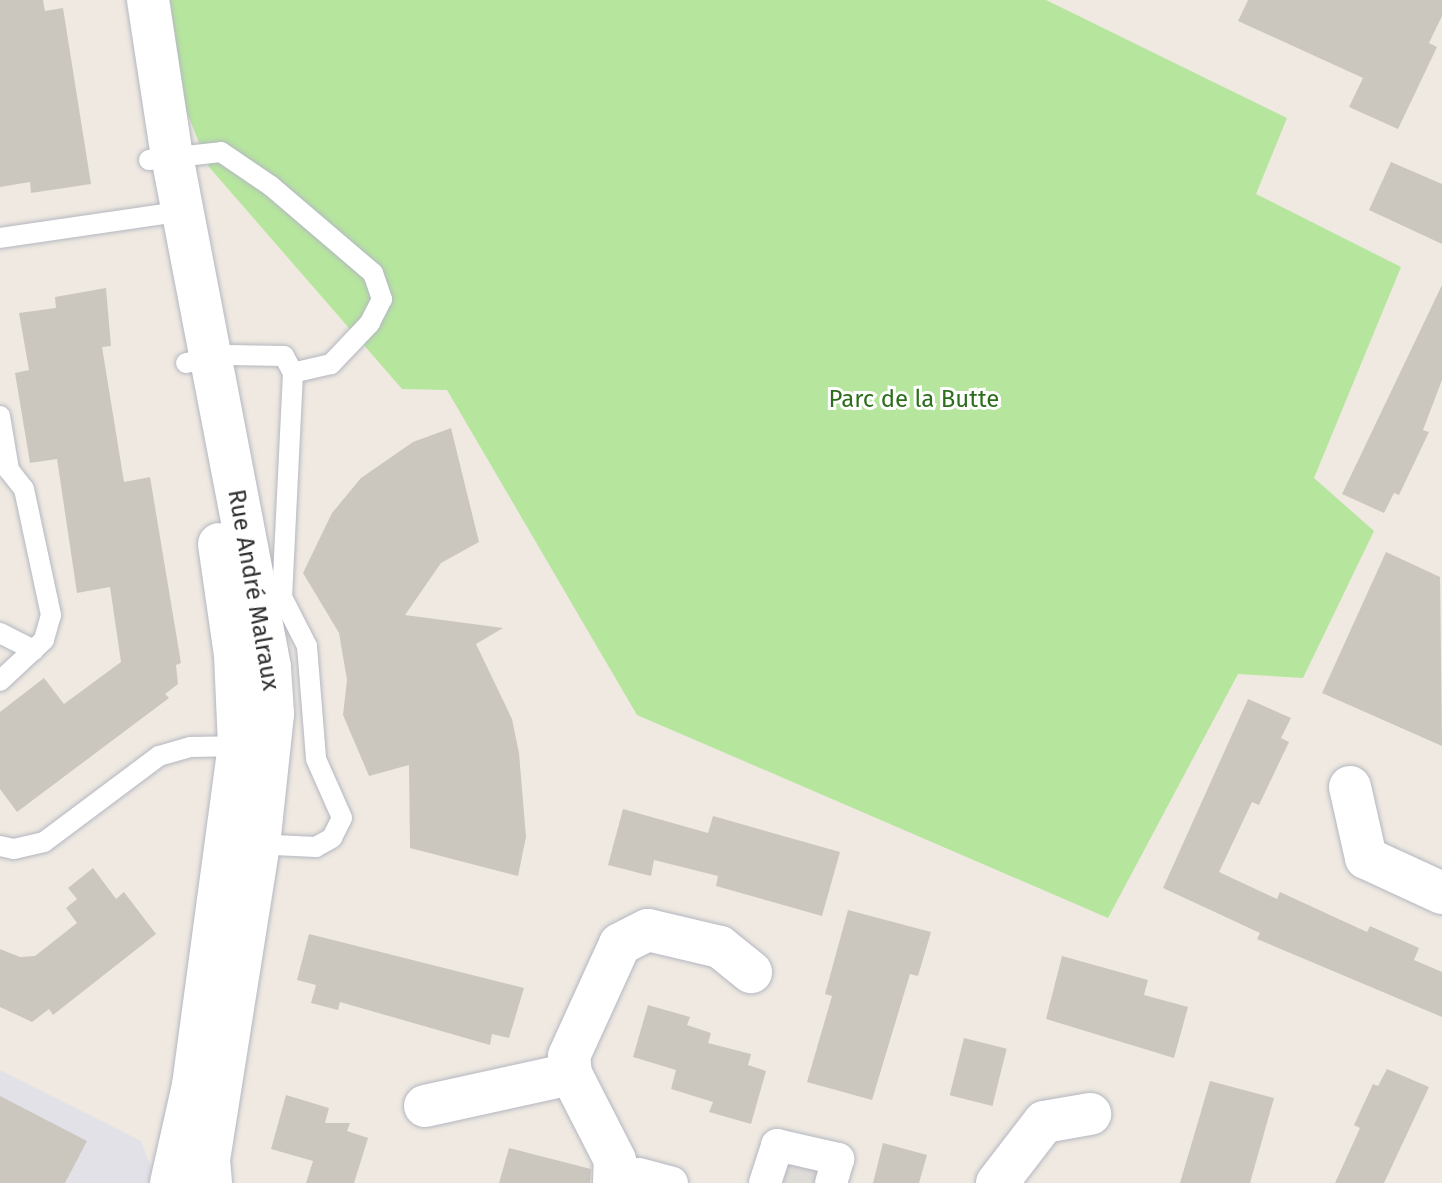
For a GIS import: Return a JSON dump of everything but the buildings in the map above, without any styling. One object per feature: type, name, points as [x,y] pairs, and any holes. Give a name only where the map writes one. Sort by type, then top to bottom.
[{"type":"street","name":"Rue André Malraux","points":[[120,0],[160,158],[198,360],[270,667],[255,746],[209,1160],[211,1183]]},
{"type":"street","name":"Rue André Malraux","points":[[148,0],[160,158]]},
{"type":"street","points":[[1350,787],[1366,858],[1442,893]]},
{"type":"street","name":"Rue André Malraux","points":[[171,1183],[244,843]]},
{"type":"street","points":[[614,1183],[615,1160],[571,1074],[572,1040],[620,944],[632,935],[648,930],[720,947],[751,972]]},
{"type":"street","points":[[425,1106],[571,1074]]},
{"type":"street","points":[[997,1183],[1044,1122],[1090,1114]]},
{"type":"street","points":[[765,1183],[777,1145],[838,1159],[831,1183]]},
{"type":"street","points":[[637,1183],[639,1174],[672,1183]]},
{"type":"lane","points":[[160,158],[221,152],[271,186],[373,273],[382,299],[370,323],[331,364],[293,373]]},
{"type":"lane","points":[[0,238],[170,213]]},
{"type":"lane","points":[[198,360],[284,356],[293,373],[282,597],[307,646],[316,759],[342,818],[332,838],[316,847],[244,843]]},
{"type":"lane","points":[[0,416],[9,470],[24,489],[50,597],[47,631],[34,650],[0,681]]},
{"type":"lane","points":[[0,633],[34,650]]},
{"type":"lane","points":[[0,846],[14,849],[44,842],[159,756],[190,747],[255,746]]},
{"type":"shaded area","points":[[0,1070],[141,1141],[157,1183],[0,1183]]},
{"type":"shaded area","points":[[777,1145],[838,1159],[831,1183],[765,1183]]},
{"type":"green space","name":"Parc de la Butte","points":[[170,0],[1046,0],[1287,118],[1256,194],[1401,267],[1314,478],[1374,531],[1303,678],[1238,674],[1108,918],[637,715],[447,390],[402,389],[209,167],[185,108]]}]
